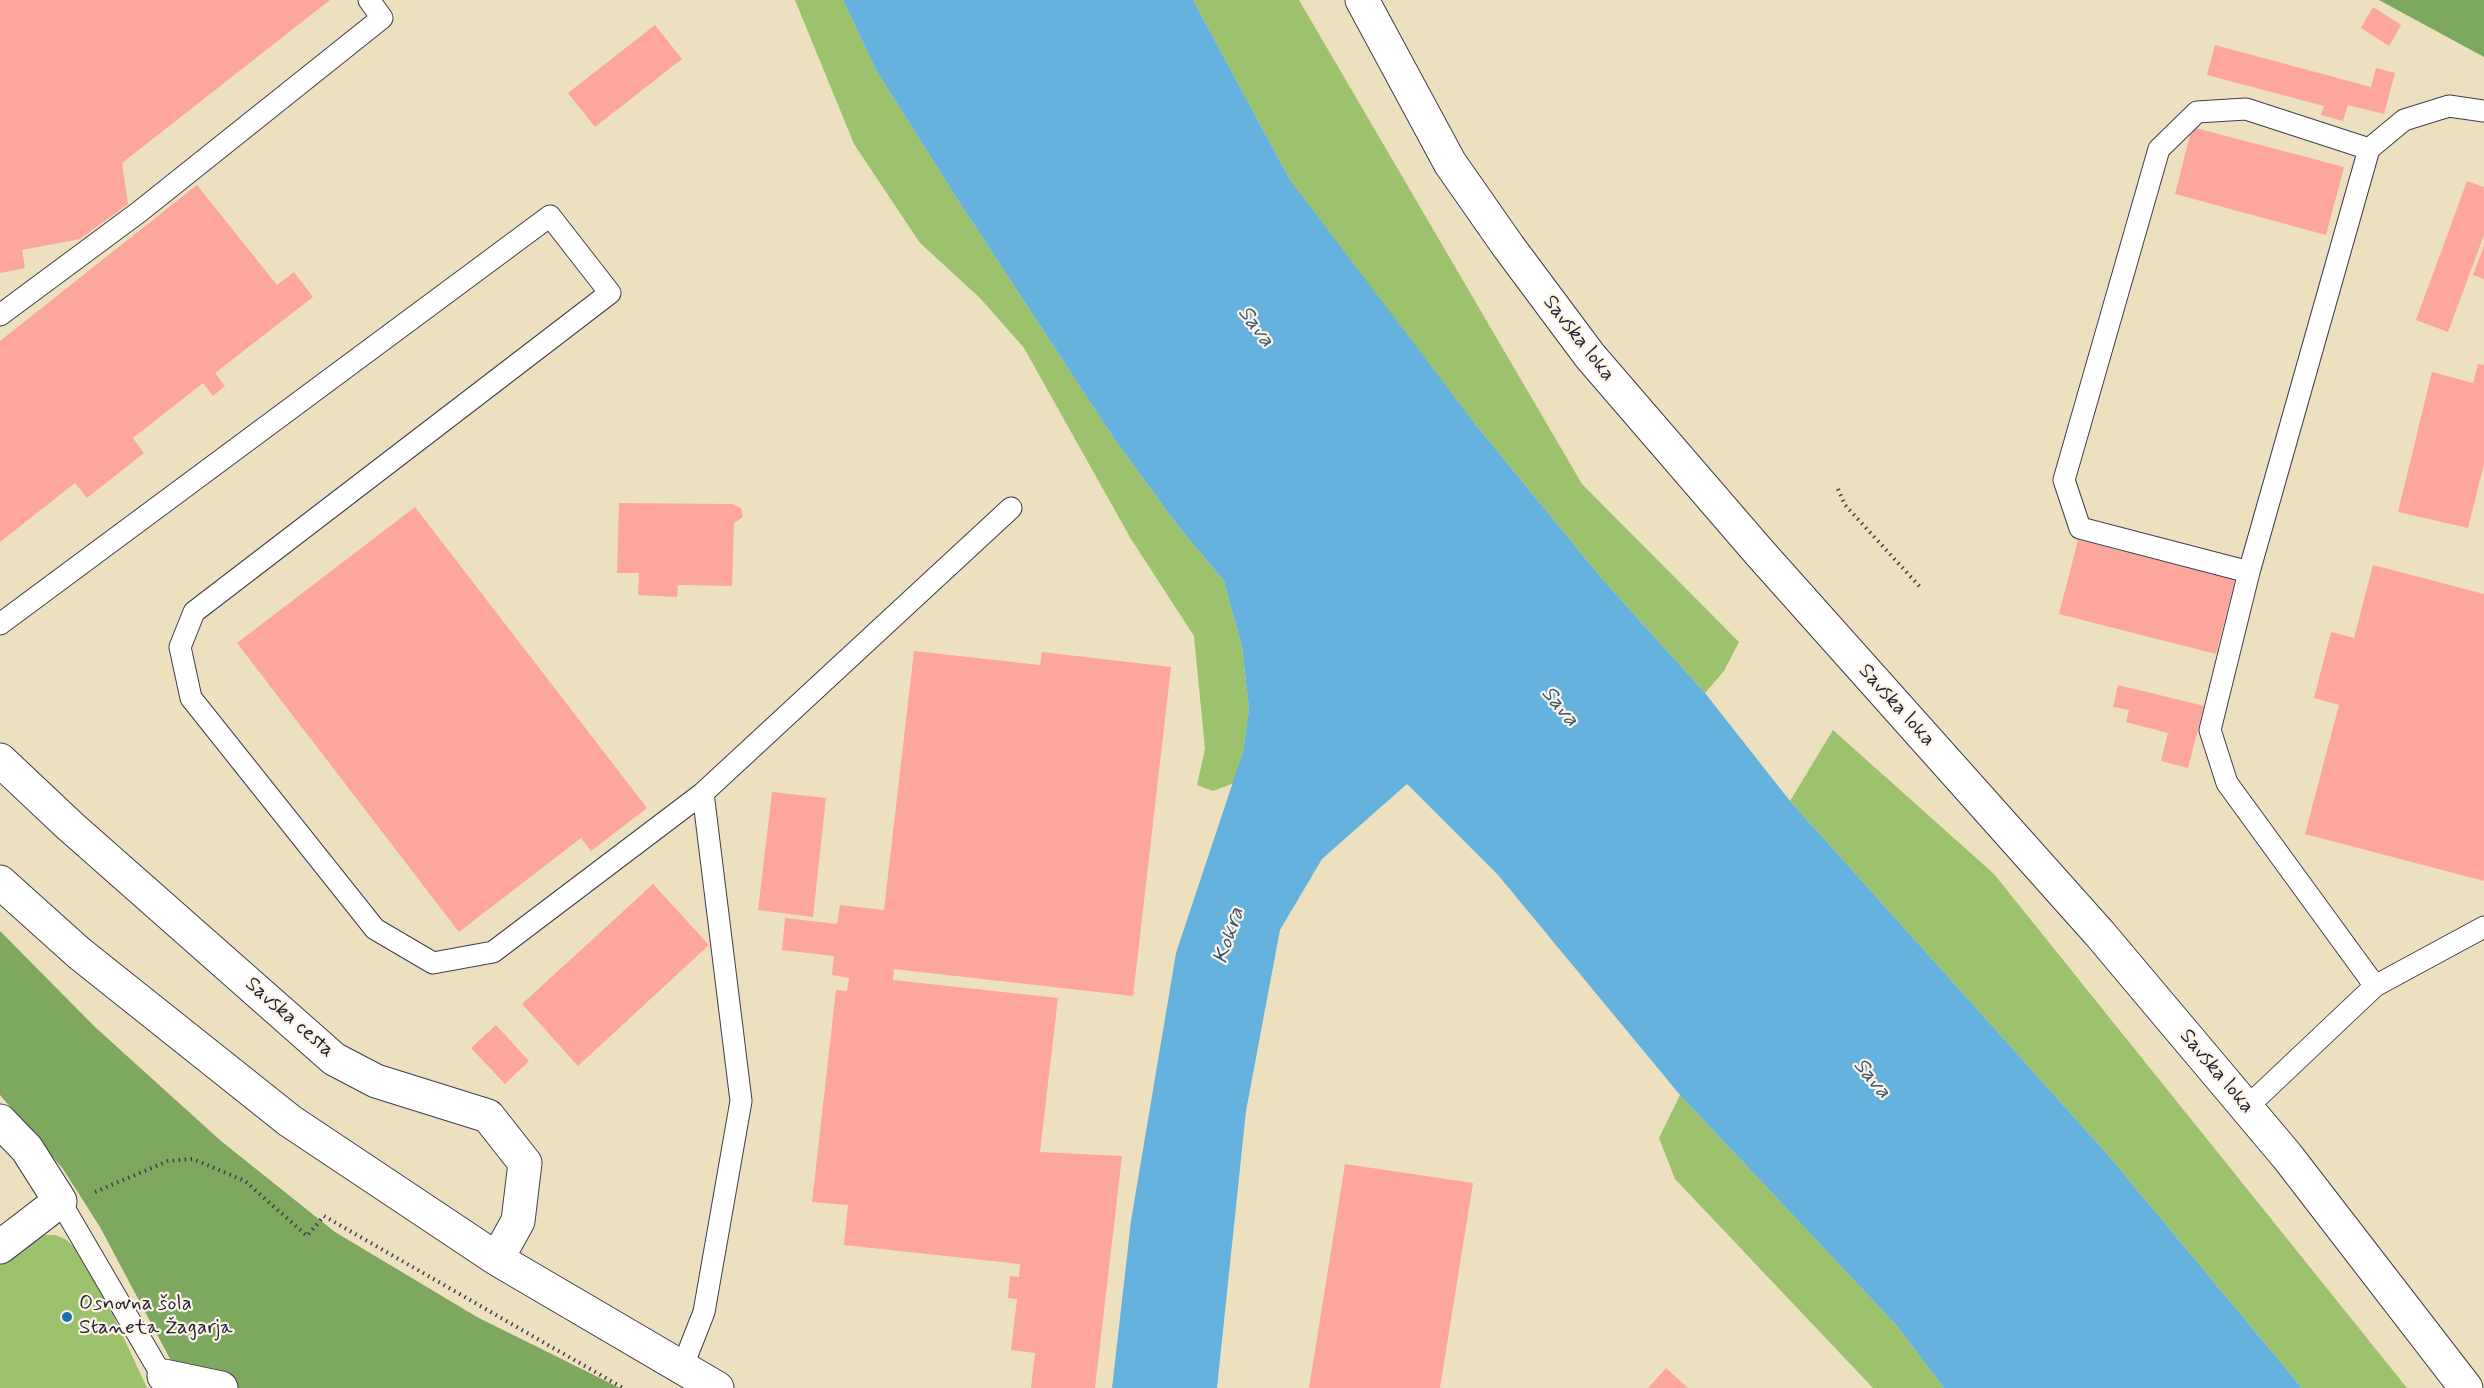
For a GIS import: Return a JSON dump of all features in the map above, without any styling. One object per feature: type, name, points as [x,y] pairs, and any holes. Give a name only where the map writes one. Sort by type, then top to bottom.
[{"type":"street","name":"Savska loka","points":[[1362,0],[1450,163],[1590,356],[1767,561],[2100,934],[2287,1156],[2466,1388]]},
{"type":"street","name":"Savska cesta","points":[[0,760],[70,826],[334,1059],[376,1081],[488,1116],[525,1163],[518,1221],[498,1259]]},
{"type":"street","points":[[0,882],[79,952],[290,1121],[498,1259],[717,1388]]},
{"type":"street","points":[[0,1121],[27,1149],[60,1200],[0,1247]]},
{"type":"street","points":[[166,1382],[221,1388]]},
{"type":"lane","points":[[0,315],[139,212],[382,18],[369,0]]},
{"type":"lane","points":[[2375,986],[2228,783],[2210,730],[2249,572],[2369,149],[2404,120],[2449,106],[2484,111]]},
{"type":"lane","points":[[2249,572],[2080,528],[2064,480],[2067,469],[2158,149],[2197,112],[2246,110],[2369,149]]},
{"type":"lane","points":[[0,624],[550,216],[610,293],[194,612],[180,647],[191,698],[375,929],[433,963],[493,952],[703,793],[1011,508]]},
{"type":"lane","points":[[682,1368],[704,1312],[741,1101],[703,793]]},
{"type":"lane","points":[[2246,1108],[2375,986],[2484,927]]},
{"type":"lane","points":[[60,1200],[166,1382]]},
{"type":"path","points":[[1838,489],[1845,505],[1921,588]]},
{"type":"path","points":[[60,1200],[81,1197],[168,1161],[193,1159],[245,1181],[308,1236],[324,1216],[622,1388]]},
{"type":"green space","points":[[795,0],[843,0],[876,70],[1113,437],[1175,522],[1224,581],[1242,647],[1249,709],[1243,752],[1234,783],[1213,791],[1197,785],[1205,749],[1194,636],[1131,539],[1024,348],[980,298],[920,243],[854,144]]},
{"type":"green space","points":[[1193,0],[1299,0],[1582,484],[1739,642],[1724,671],[1705,693],[1603,580],[1475,424],[1343,252],[1290,180]]},
{"type":"green space","points":[[2379,0],[2484,0],[2484,57]]},
{"type":"green space","points":[[1833,730],[1994,874],[2407,1388],[2302,1388],[2108,1155],[1790,801]]},
{"type":"green space","points":[[0,931],[95,1027],[221,1141],[335,1232],[477,1317],[620,1388],[183,1388],[177,1372],[100,1227],[63,1169],[0,1095]]},
{"type":"green space","points":[[1680,1095],[1898,1327],[1944,1388],[1873,1388],[1675,1179],[1659,1138]]},
{"type":"green space","name":"Osnovna šola Staneta Žagarja","points":[[42,1235],[55,1235],[67,1240],[89,1263],[147,1388],[0,1388],[0,1263]]},
{"type":"water","points":[[843,0],[1193,0],[1290,180],[1475,424],[1603,580],[1705,693],[1790,801],[2108,1155],[2302,1388],[1944,1388],[1898,1327],[1680,1095],[1498,875],[1407,784],[1322,859],[1280,930],[1246,1111],[1217,1388],[1112,1388],[1131,1221],[1176,953],[1243,752],[1249,709],[1242,647],[1224,581],[1175,522],[1113,437],[876,70]]},
{"type":"building","points":[[0,0],[330,0],[122,163],[128,204],[80,239],[22,250],[25,268],[0,273]]},
{"type":"building","points":[[2373,7],[2401,25],[2389,46],[2361,28]]},
{"type":"building","points":[[655,25],[682,59],[595,127],[568,93]]},
{"type":"building","points":[[2215,45],[2371,87],[2376,68],[2395,73],[2384,114],[2348,105],[2343,121],[2321,115],[2324,106],[2207,75]]},
{"type":"building","points":[[2192,127],[2344,167],[2326,235],[2175,194]]},
{"type":"building","points":[[2467,181],[2484,187],[2484,235],[2448,332],[2416,320]]},
{"type":"building","points":[[197,185],[277,285],[294,272],[313,297],[215,373],[225,386],[213,396],[203,383],[133,438],[144,453],[87,498],[75,483],[0,542],[0,341]]},
{"type":"building","points":[[2484,246],[2484,279],[2473,275]]},
{"type":"building","points":[[2478,364],[2484,365],[2484,464],[2468,528],[2398,512],[2432,372],[2473,383]]},
{"type":"building","points":[[619,503],[732,504],[741,508],[743,517],[734,523],[732,586],[678,585],[677,597],[638,595],[639,573],[617,573]]},
{"type":"building","points":[[415,507],[647,808],[591,851],[581,838],[459,932],[237,643]]},
{"type":"building","points":[[2078,540],[2235,580],[2216,654],[2059,614]]},
{"type":"building","points":[[2373,565],[2484,594],[2484,881],[2305,834],[2339,705],[2314,698],[2331,632],[2354,638]]},
{"type":"building","points":[[914,651],[1040,665],[1042,652],[1171,667],[1133,996],[894,969],[893,980],[1058,998],[1040,1152],[1122,1156],[1095,1388],[1031,1388],[1035,1353],[1011,1350],[1017,1299],[1008,1298],[1010,1276],[1019,1277],[1020,1264],[844,1245],[848,1205],[812,1202],[836,990],[847,991],[849,978],[832,975],[834,956],[782,950],[785,918],[837,924],[840,905],[884,910]]},
{"type":"building","points":[[2118,685],[2204,706],[2188,768],[2161,761],[2168,733],[2126,722],[2129,710],[2113,707]]},
{"type":"building","points":[[772,792],[826,798],[813,917],[758,910]]},
{"type":"building","points":[[653,884],[709,945],[578,1066],[522,1004]]},
{"type":"building","points":[[496,1025],[529,1061],[505,1084],[471,1048]]},
{"type":"building","points":[[1345,1164],[1473,1183],[1440,1388],[1309,1388]]},
{"type":"building","points":[[1666,1368],[1688,1388],[1648,1388]]},
{"type":"place","name":"Osnovna šola Staneta Žagarja","points":[[67,1317]]},
{"type":"water label","name":"Sava","points":[[1255,327]]},
{"type":"water label","name":"Sava","points":[[1559,707]]},
{"type":"water label","name":"Kokra","points":[[1230,936]]},
{"type":"water label","name":"Sava","points":[[1871,1079]]}]
